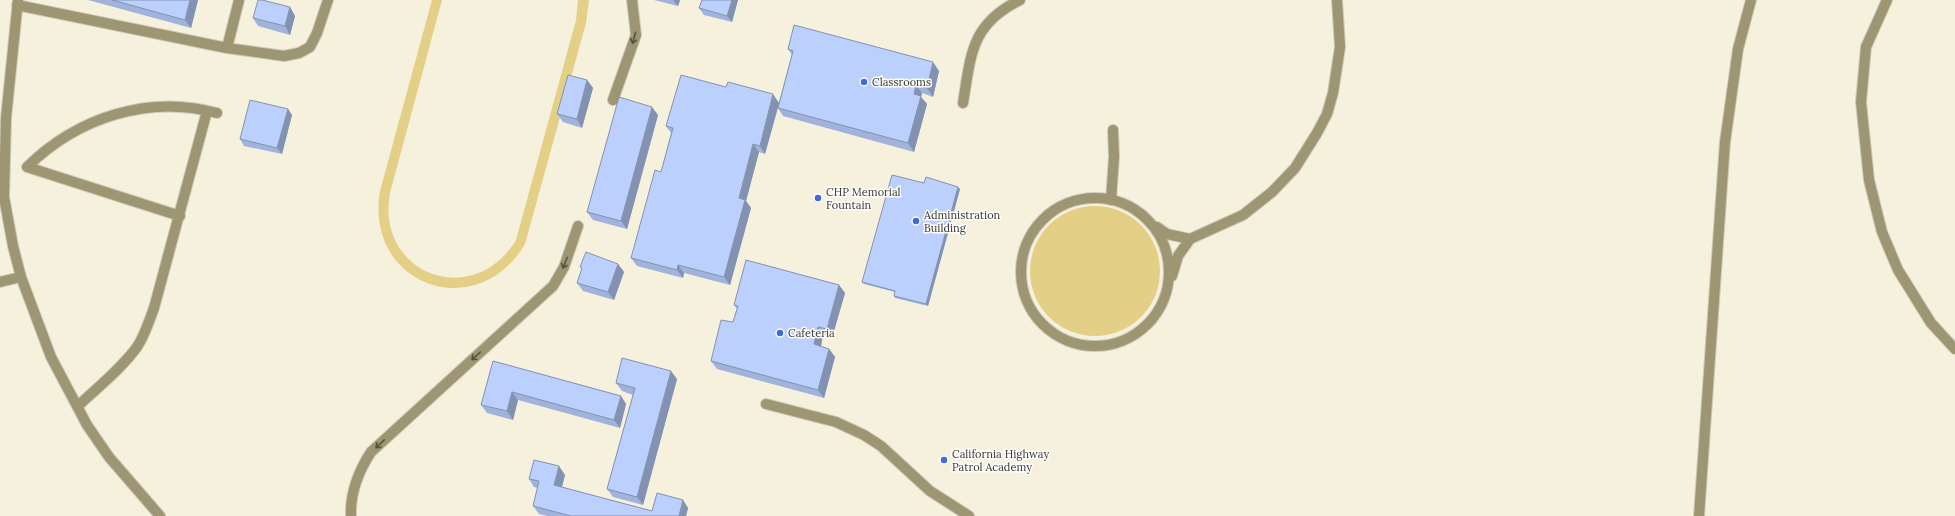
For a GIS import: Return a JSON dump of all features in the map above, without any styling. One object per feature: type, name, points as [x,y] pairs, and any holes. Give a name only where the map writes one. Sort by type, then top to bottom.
[{"type":"street","points":[[227,48],[239,0]]},
{"type":"street","points":[[160,516],[109,457],[87,425],[51,357],[21,277],[13,246],[4,197],[6,118],[18,2],[227,48],[284,56],[299,53],[310,47],[317,33],[328,0]]},
{"type":"street","points":[[613,100],[636,35],[632,0]]},
{"type":"street","points":[[963,103],[971,56],[977,40],[986,25],[995,15],[1005,7],[1020,0]]},
{"type":"street","points":[[1190,239],[1167,234],[1131,207],[1111,200],[1085,199],[1072,202],[1048,214],[1031,235],[1025,247],[1021,273],[1024,293],[1032,311],[1044,326],[1061,338],[1085,346],[1109,345],[1132,337],[1151,322],[1161,306],[1168,289],[1178,256],[1190,239],[1243,215],[1272,192],[1295,168],[1317,133],[1326,114],[1333,93],[1340,47],[1337,0]]},
{"type":"street","points":[[1699,516],[1725,142],[1738,49],[1751,0]]},
{"type":"street","points":[[1887,0],[1866,46],[1861,102],[1869,180],[1882,232],[1898,270],[1931,324],[1955,349]]},
{"type":"street","points":[[78,406],[126,359],[145,333],[154,308],[212,112],[192,107],[174,106],[141,108],[113,114],[83,127],[46,150],[28,167],[180,216]]},
{"type":"street","points":[[1111,200],[1114,157],[1113,130]]},
{"type":"street","points":[[1148,220],[1160,234],[1167,252],[1170,270],[1168,289]]},
{"type":"street","points":[[352,516],[353,492],[360,469],[371,452],[553,286],[564,267],[578,226]]},
{"type":"street","points":[[0,282],[21,277]]},
{"type":"street","points":[[766,404],[836,422],[864,435],[881,446],[930,491],[969,516]]},
{"type":"shaded area","points":[[432,0],[442,0],[390,193],[389,221],[397,244],[412,262],[431,274],[453,278],[476,274],[498,262],[516,240],[576,20],[578,0],[589,0],[586,23],[525,244],[504,269],[480,284],[454,288],[428,284],[406,271],[389,250],[380,224],[380,191]]},
{"type":"shaded area","points":[[1101,206],[1126,213],[1141,225],[1153,240],[1159,258],[1159,284],[1153,302],[1141,317],[1126,329],[1108,335],[1089,336],[1064,329],[1049,317],[1037,302],[1031,284],[1030,265],[1037,240],[1049,225],[1064,213],[1082,207]]},
{"type":"building","points":[[112,0],[190,0],[185,20]]},
{"type":"building","points":[[258,0],[290,7],[285,26],[253,18]]},
{"type":"building","points":[[702,0],[732,0],[727,16],[699,8]]},
{"type":"building","name":"Classrooms","points":[[794,25],[933,62],[927,88],[916,85],[914,94],[921,96],[908,143],[778,108],[793,51],[788,49]]},
{"type":"building","points":[[568,75],[587,80],[577,119],[557,114]]},
{"type":"building","points":[[681,75],[726,87],[728,82],[773,94],[760,146],[753,144],[739,198],[745,200],[724,277],[678,265],[677,270],[631,258],[655,170],[661,172],[673,128],[666,126]]},
{"type":"building","points":[[619,97],[652,107],[621,221],[587,212]]},
{"type":"building","points":[[250,100],[288,109],[277,148],[240,139]]},
{"type":"building","name":"Administration Building","points":[[892,175],[924,183],[926,177],[958,187],[926,304],[894,296],[895,291],[862,282]]},
{"type":"building","points":[[586,252],[618,264],[608,292],[577,283],[582,268],[580,267]]},
{"type":"building","name":"Cafeteria","points":[[746,260],[839,285],[827,329],[818,327],[814,344],[829,349],[818,390],[711,361],[721,320],[733,322],[738,306],[734,305]]},
{"type":"building","points":[[622,358],[671,371],[637,497],[607,489],[635,388],[616,383]]},
{"type":"building","points":[[493,361],[621,396],[614,420],[512,392],[507,411],[481,405]]},
{"type":"building","points":[[534,460],[559,466],[554,485],[652,511],[657,493],[683,500],[679,516],[571,516],[533,506],[539,481],[529,479]]},
{"type":"place","name":"Classrooms","points":[[864,82]]},
{"type":"place","name":"CHP Memorial Fountain","points":[[818,198]]},
{"type":"place","name":"Administration Building","points":[[916,221]]},
{"type":"place","name":"Cafeteria","points":[[780,333]]},
{"type":"place","name":"California Highway Patrol Academy","points":[[944,460]]}]
